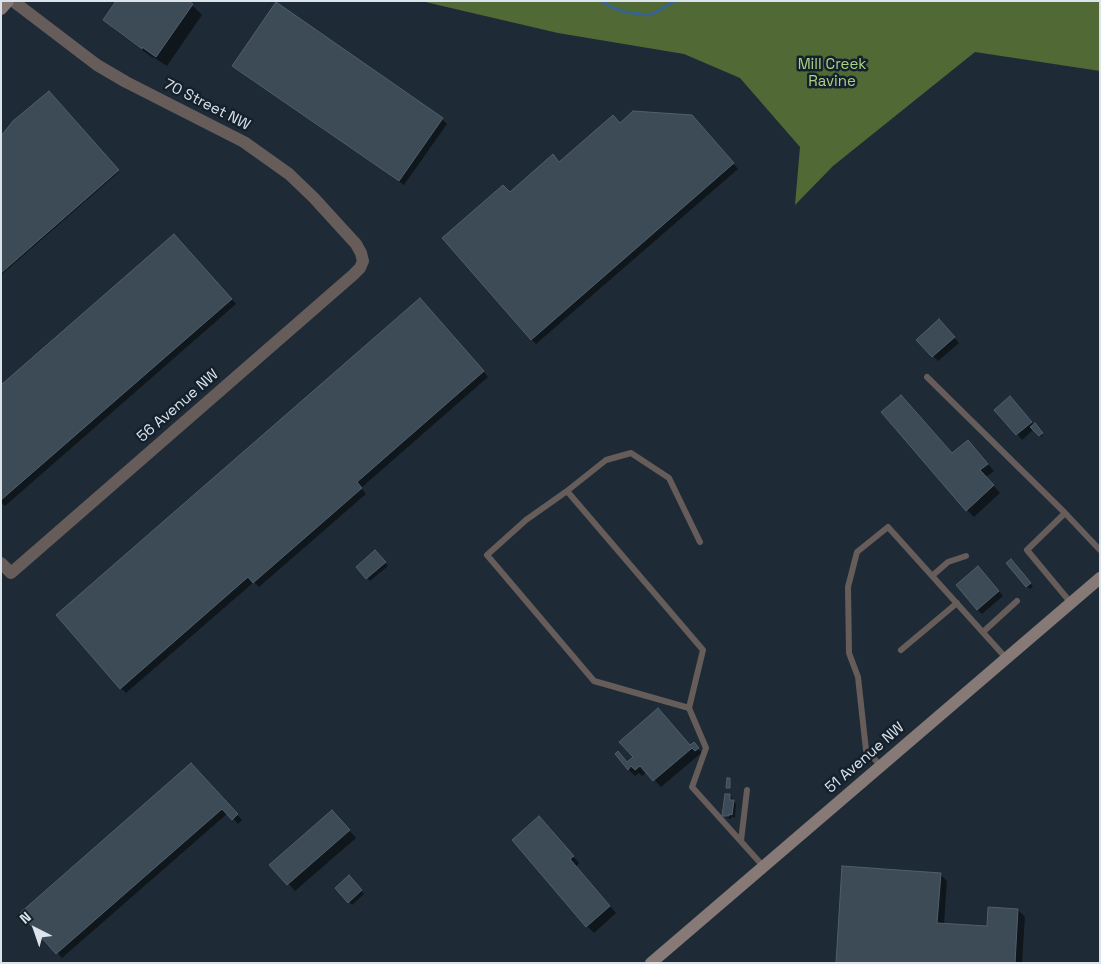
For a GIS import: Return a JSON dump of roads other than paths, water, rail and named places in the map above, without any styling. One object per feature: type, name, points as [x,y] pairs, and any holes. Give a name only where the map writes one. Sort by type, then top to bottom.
[{"type":"street","points":[[1,9],[8,1]]},
{"type":"street","name":"70 Street NW","points":[[13,1],[97,65],[126,82],[244,142],[289,174],[356,244],[363,262]]},
{"type":"street","name":"56 Avenue NW","points":[[1,562],[11,573],[353,275],[363,262]]},
{"type":"street","name":"51 Avenue NW","points":[[651,963],[1100,578]]},
{"type":"lane","points":[[927,377],[1100,550]]},
{"type":"lane","points":[[689,708],[594,681],[487,555],[526,520],[606,460],[631,453],[669,478],[700,542]]},
{"type":"lane","points":[[567,491],[703,650],[689,708],[706,748],[692,786],[763,866]]},
{"type":"lane","points":[[1065,513],[1027,550],[1071,602]]},
{"type":"lane","points":[[880,766],[866,750],[858,678],[849,653],[848,587],[856,552],[888,527],[1006,658]]},
{"type":"lane","points":[[932,576],[948,562],[966,556]]},
{"type":"lane","points":[[983,632],[1016,601]]},
{"type":"lane","points":[[901,650],[957,603]]},
{"type":"lane","points":[[741,841],[747,790]]},
{"type":"waterway","points":[[602,1],[611,7],[625,12],[648,15],[675,1]]},
{"type":"park label","name":"Mill Creek Ravine","points":[[832,74]]}]
